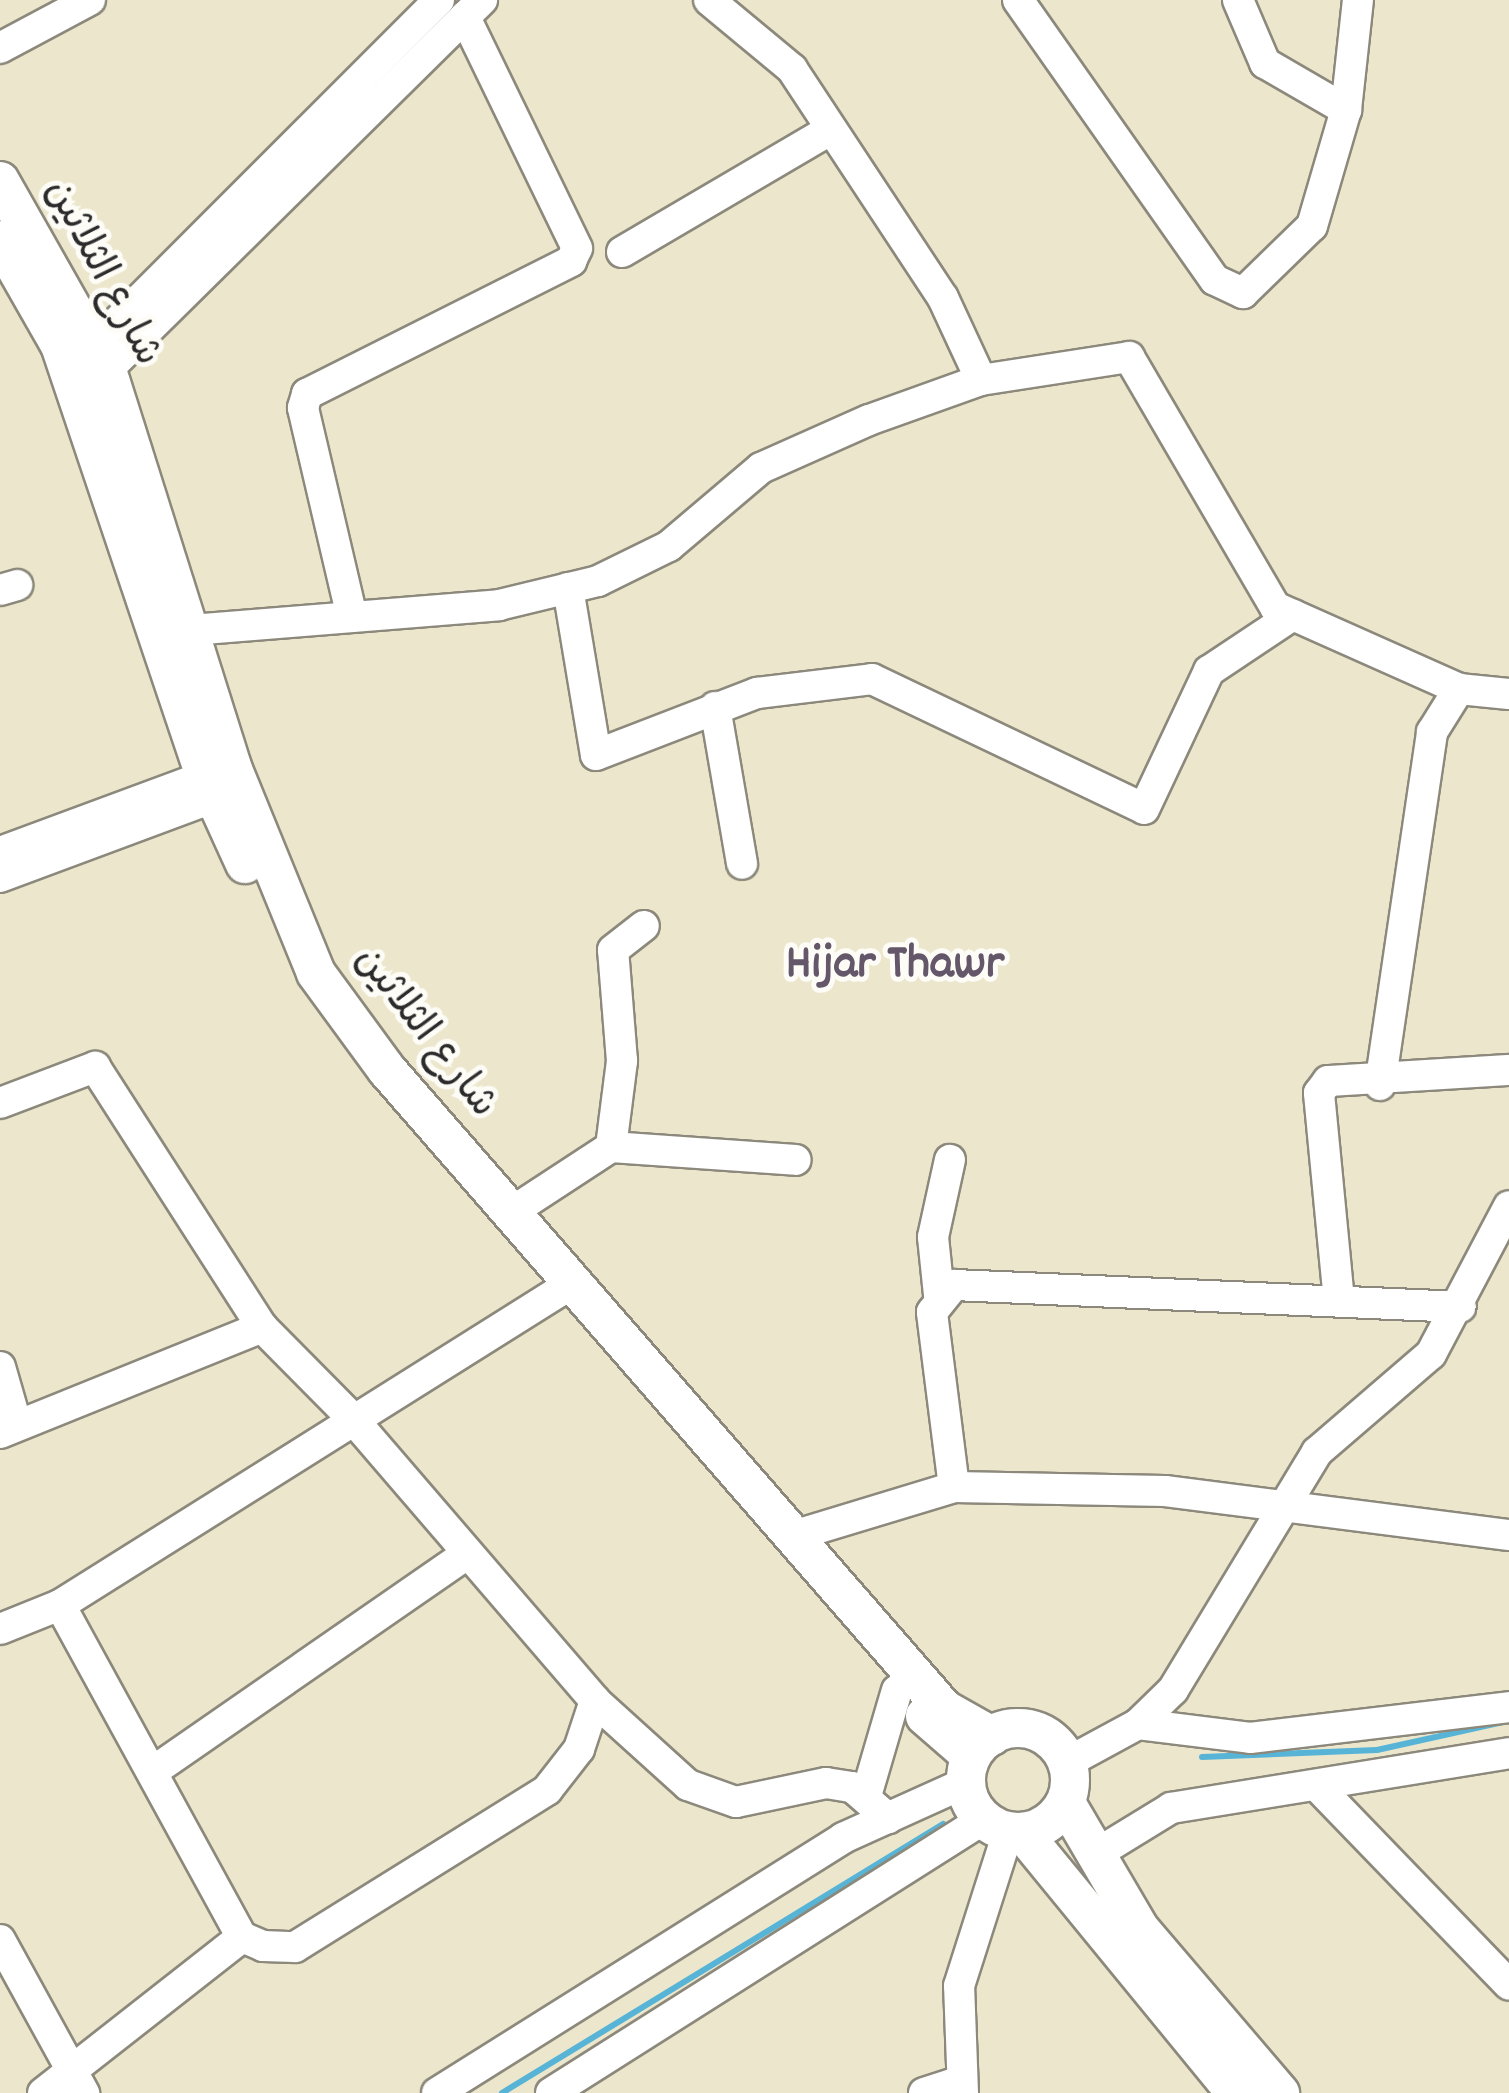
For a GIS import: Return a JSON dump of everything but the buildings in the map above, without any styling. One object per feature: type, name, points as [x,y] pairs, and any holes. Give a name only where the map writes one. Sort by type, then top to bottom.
[{"type":"main road","name":"شارع الثلاثين","points":[[0,181],[101,357],[190,630],[222,782],[316,974],[510,1213],[564,1291],[796,1534],[944,1710],[976,1759]]},
{"type":"main road","name":"شارع الثلاثين","points":[[0,240],[60,344],[222,782],[304,985],[896,1690],[976,1759]]},
{"type":"main road","points":[[1236,2093],[1005,1828],[976,1759],[1041,1732],[1068,1762],[1066,1802],[1140,1929],[1280,2093]]},
{"type":"main road","points":[[1005,1828],[1048,1824],[1066,1802]]},
{"type":"street","points":[[0,48],[90,0]]},
{"type":"street","points":[[101,357],[439,0]]},
{"type":"street","points":[[709,0],[792,69],[828,132],[943,298],[981,380]]},
{"type":"street","points":[[1018,0],[1228,288],[1253,289],[1312,226],[1346,110],[1358,0]]},
{"type":"street","points":[[1238,0],[1265,63],[1346,110]]},
{"type":"street","points":[[101,357],[473,9],[577,248],[572,260],[307,394],[303,408],[352,617]]},
{"type":"street","points":[[622,252],[828,132]]},
{"type":"street","points":[[190,630],[499,605],[568,588],[669,546],[761,468],[981,380],[1134,359],[1237,549],[1275,607],[1459,689],[1509,694]]},
{"type":"street","points":[[568,588],[596,755],[716,707],[872,679],[1144,809],[1210,671],[1293,615]]},
{"type":"street","points":[[1380,1085],[1432,732],[1459,689]]},
{"type":"street","points":[[716,707],[742,864]]},
{"type":"street","points":[[0,852],[222,782]]},
{"type":"street","points":[[0,877],[222,782]]},
{"type":"street","points":[[611,1147],[622,1061],[613,950],[644,926]]},
{"type":"street","points":[[0,1103],[95,1067],[262,1328],[352,1418],[595,1702],[688,1785],[716,1796],[758,1801],[816,1782],[866,1796],[888,1818]]},
{"type":"street","points":[[1339,1302],[1320,1093],[1344,1076],[1380,1085],[1509,1070]]},
{"type":"street","points":[[510,1213],[611,1147],[796,1160]]},
{"type":"street","points":[[950,1160],[932,1237],[938,1295],[935,1348],[954,1488]]},
{"type":"street","points":[[1068,1762],[1138,1724],[1173,1690],[1317,1452],[1431,1354],[1461,1307],[1509,1206]]},
{"type":"street","points":[[938,1295],[954,1286],[1461,1307]]},
{"type":"street","points":[[0,1630],[60,1605],[352,1418],[564,1291]]},
{"type":"street","points":[[0,1366],[8,1429],[262,1328]]},
{"type":"street","points":[[796,1534],[954,1488],[1165,1490],[1509,1535]]},
{"type":"street","points":[[152,1772],[468,1553]]},
{"type":"street","points":[[60,1605],[242,1937]]},
{"type":"street","points":[[866,1796],[896,1690]]},
{"type":"street","points":[[242,1937],[295,1946],[547,1790],[578,1749],[595,1702]]},
{"type":"street","points":[[1138,1724],[1250,1738],[1509,1707]]},
{"type":"street","points":[[1096,1854],[1172,1808],[1244,1792],[1320,1790],[1509,1753]]},
{"type":"street","points":[[437,2093],[888,1818],[976,1759]]},
{"type":"street","points":[[1320,1790],[1509,1985]]},
{"type":"street","points":[[924,2093],[960,2088],[959,1986],[1005,1828]]},
{"type":"street","points":[[552,2093],[1005,1828]]},
{"type":"street","points":[[44,2093],[77,2082],[242,1937]]},
{"type":"street","points":[[0,1942],[77,2082]]},
{"type":"waterway","points":[[1202,1757],[1377,1750],[1503,1722]]},
{"type":"waterway","points":[[502,2093],[943,1824]]},
{"type":"district","name":"Hijar Thawr","points":[[895,967]]}]
